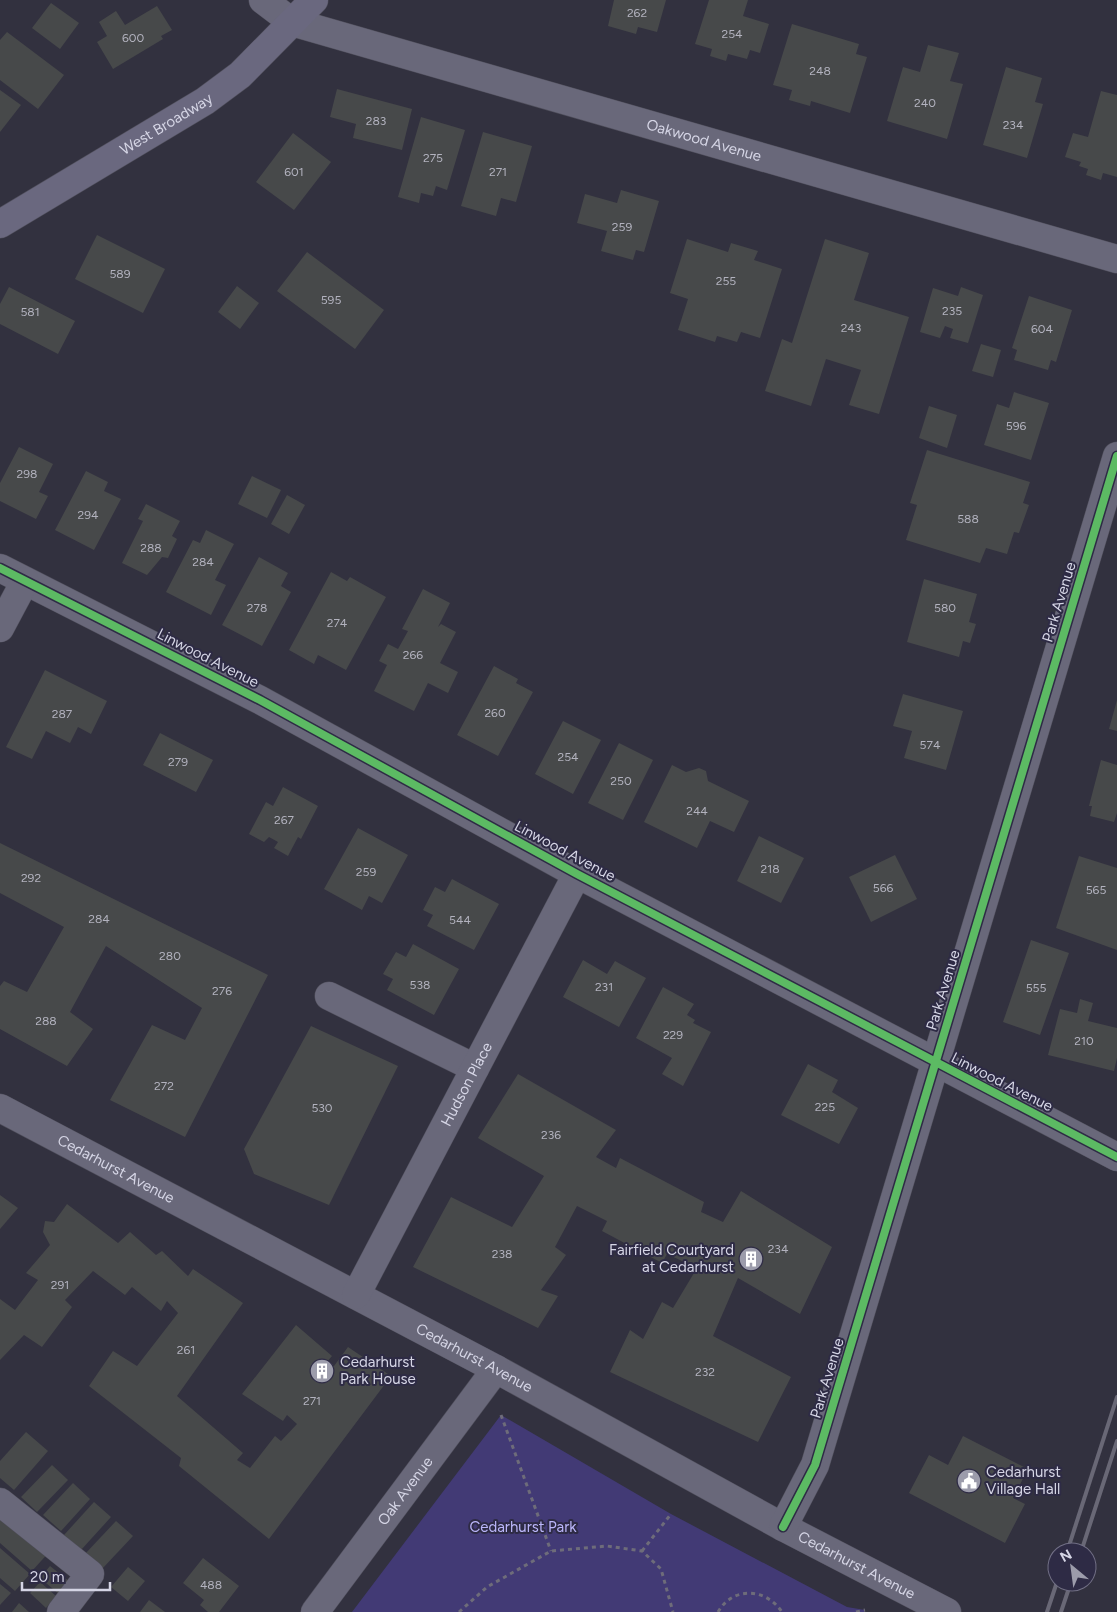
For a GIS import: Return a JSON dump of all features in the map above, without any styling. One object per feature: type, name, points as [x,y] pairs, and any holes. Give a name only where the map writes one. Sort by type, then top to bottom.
[{"type":"main road","name":"West Broadway","points":[[0,224],[205,101],[240,75],[314,0]]},
{"type":"street","points":[[263,0],[292,22]]},
{"type":"street","name":"Oakwood Avenue","points":[[292,22],[1117,259]]},
{"type":"street","name":"Park Avenue","points":[[782,1527],[815,1465],[1117,456]]},
{"type":"street","name":"Linwood Avenue","points":[[0,568],[260,700],[577,874],[1117,1157]]},
{"type":"street","points":[[0,628],[25,581]]},
{"type":"street","name":"Hudson Place","points":[[356,1295],[577,874]]},
{"type":"street","points":[[329,996],[475,1068]]},
{"type":"street","name":"Cedarhurst Avenue","points":[[0,1108],[496,1370],[782,1527],[908,1604],[947,1612]]},
{"type":"street","name":"Oak Avenue","points":[[315,1612],[496,1370]]},
{"type":"street","points":[[0,1502],[90,1574],[61,1612]]},
{"type":"path","points":[[501,1414],[551,1551]]},
{"type":"path","points":[[642,1551],[671,1514]]},
{"type":"path","points":[[460,1612],[487,1587],[551,1551],[607,1546],[642,1551],[661,1569],[673,1612]]},
{"type":"path","points":[[718,1612],[731,1598],[743,1593],[755,1593],[767,1597],[782,1612]]},
{"type":"path","points":[[856,1612],[865,1610]]},
{"type":"green space","name":"Cedarhurst Park","points":[[501,1415],[671,1514],[847,1607],[865,1610],[864,1612],[352,1612]]},
{"type":"building","points":[[614,0],[666,0],[657,32],[638,27],[636,34],[608,26]]},
{"type":"building","points":[[709,0],[748,0],[743,16],[769,24],[760,53],[750,50],[747,59],[728,54],[726,61],[710,56],[712,49],[695,44]]},
{"type":"building","points":[[51,3],[79,23],[60,49],[32,28]]},
{"type":"building","points":[[157,6],[172,30],[161,36],[163,39],[113,69],[97,42],[107,36],[99,22],[116,11],[125,25]]},
{"type":"building","points":[[792,24],[859,44],[856,54],[867,57],[850,113],[811,101],[810,106],[789,100],[792,90],[773,85]]},
{"type":"building","points":[[7,32],[64,75],[38,109],[0,80],[0,40]]},
{"type":"building","points":[[928,45],[959,53],[950,81],[963,84],[947,139],[887,121],[903,67],[920,72]]},
{"type":"building","points":[[1006,67],[1042,78],[1035,102],[1043,104],[1027,158],[983,145]]},
{"type":"building","points":[[337,89],[412,109],[402,150],[353,138],[356,124],[330,117]]},
{"type":"building","points":[[0,90],[21,105],[0,132]]},
{"type":"building","points":[[1101,91],[1117,95],[1117,177],[1103,173],[1101,180],[1086,175],[1088,169],[1079,166],[1081,162],[1065,157],[1073,133],[1088,137]]},
{"type":"building","points":[[421,117],[465,130],[447,190],[436,186],[433,196],[421,193],[419,203],[398,197]]},
{"type":"building","points":[[483,132],[532,146],[516,202],[501,198],[496,216],[461,206]]},
{"type":"building","points":[[293,133],[331,162],[294,210],[256,182]]},
{"type":"building","points":[[621,190],[659,201],[644,252],[636,250],[633,260],[601,251],[607,231],[577,223],[585,194],[617,203]]},
{"type":"building","points":[[97,235],[165,269],[143,313],[75,279]]},
{"type":"building","points":[[687,239],[728,252],[731,243],[758,251],[754,260],[782,269],[760,338],[741,332],[737,342],[717,336],[715,342],[678,330],[688,299],[670,293]]},
{"type":"building","points":[[825,239],[869,253],[854,300],[909,317],[879,414],[849,405],[861,370],[826,359],[811,406],[765,391],[782,339],[792,343]]},
{"type":"building","points":[[307,252],[384,310],[355,349],[277,291]]},
{"type":"building","points":[[237,286],[259,303],[240,329],[218,312]]},
{"type":"building","points":[[9,287],[75,321],[58,354],[0,324],[0,304]]},
{"type":"building","points":[[961,287],[983,295],[968,343],[950,338],[953,329],[945,326],[940,338],[920,332],[933,288],[958,296]]},
{"type":"building","points":[[1029,296],[1072,310],[1056,362],[1051,360],[1048,370],[1014,360],[1017,350],[1012,348]]},
{"type":"building","points":[[981,344],[1001,350],[993,377],[972,371]]},
{"type":"building","points":[[1014,392],[1049,403],[1031,460],[984,445],[997,404],[1009,408]]},
{"type":"building","points":[[929,406],[957,415],[947,448],[919,438]]},
{"type":"building","points":[[19,447],[53,464],[39,492],[48,496],[36,519],[0,501],[0,483]]},
{"type":"building","points":[[927,450],[1030,482],[1023,503],[1029,505],[1019,533],[1014,532],[1007,554],[986,548],[980,563],[906,540],[917,505],[910,503]]},
{"type":"building","points":[[86,471],[108,482],[104,491],[121,499],[94,550],[55,530]]},
{"type":"building","points":[[252,476],[281,490],[267,518],[238,504]]},
{"type":"building","points":[[287,495],[305,505],[289,534],[271,524]]},
{"type":"building","points":[[146,504],[180,521],[172,536],[177,539],[168,558],[162,557],[147,575],[122,563],[143,521],[138,519]]},
{"type":"building","points":[[206,530],[234,544],[215,580],[226,585],[211,615],[166,592],[193,540],[200,543]]},
{"type":"building","points":[[259,557],[288,573],[281,586],[291,592],[262,646],[222,625]]},
{"type":"building","points":[[331,572],[347,581],[350,577],[386,597],[346,670],[318,655],[314,664],[289,650]]},
{"type":"building","points":[[924,579],[977,594],[969,622],[976,624],[970,643],[963,641],[959,657],[907,642]]},
{"type":"building","points":[[423,589],[450,603],[438,627],[441,624],[456,632],[440,663],[458,672],[448,693],[428,683],[414,711],[374,691],[387,665],[379,661],[388,644],[398,649],[408,631],[402,629]]},
{"type":"building","points":[[494,666],[518,679],[516,683],[533,692],[498,756],[457,735]]},
{"type":"building","points":[[45,670],[107,701],[91,734],[78,727],[70,743],[46,731],[32,759],[6,747]]},
{"type":"building","points":[[903,694],[963,711],[946,770],[904,758],[912,731],[893,726]]},
{"type":"building","points":[[1117,700],[1117,731],[1109,729]]},
{"type":"building","points":[[563,721],[601,740],[573,794],[535,774]]},
{"type":"building","points":[[160,733],[213,760],[196,792],[143,765]]},
{"type":"building","points":[[619,743],[653,760],[623,820],[588,803]]},
{"type":"building","points":[[1101,760],[1117,765],[1117,813],[1114,822],[1090,816],[1092,806],[1089,806]]},
{"type":"building","points":[[672,765],[686,772],[699,768],[706,771],[708,781],[749,801],[734,832],[710,821],[697,848],[644,822]]},
{"type":"building","points":[[283,787],[318,806],[301,839],[298,837],[288,856],[274,848],[278,842],[269,837],[264,842],[249,834],[266,802],[273,806]]},
{"type":"building","points":[[358,828],[408,855],[382,903],[369,896],[362,910],[324,889]]},
{"type":"building","points":[[759,836],[804,858],[781,903],[737,881]]},
{"type":"building","points":[[0,843],[268,975],[185,1137],[110,1100],[152,1025],[185,1040],[202,1008],[106,946],[70,1012],[93,1029],[67,1066],[0,1029],[0,986],[4,981],[27,992],[64,927],[0,893]]},
{"type":"building","points":[[895,855],[917,899],[871,922],[849,877]]},
{"type":"building","points":[[1079,856],[1117,868],[1117,950],[1056,928]]},
{"type":"building","points":[[452,879],[499,904],[474,950],[427,926],[433,915],[423,910],[435,887],[445,892]]},
{"type":"building","points":[[1031,940],[1069,953],[1040,1035],[1003,1022]]},
{"type":"building","points":[[413,944],[459,969],[434,1015],[387,990],[393,979],[383,974],[396,952],[406,957]]},
{"type":"building","points":[[583,960],[607,974],[615,961],[646,978],[619,1027],[563,997]]},
{"type":"building","points":[[663,987],[694,1004],[687,1015],[695,1020],[693,1023],[711,1032],[683,1086],[662,1074],[672,1058],[636,1038]]},
{"type":"building","points":[[1080,999],[1093,1003],[1088,1021],[1117,1028],[1117,1058],[1114,1071],[1048,1055],[1060,1009],[1077,1013]]},
{"type":"building","points":[[311,1026],[398,1066],[329,1205],[254,1174],[244,1149]]},
{"type":"building","points":[[808,1064],[838,1080],[832,1092],[858,1108],[839,1144],[781,1115]]},
{"type":"building","name":"Fairfield Courtyard at Cedarhurst","points":[[518,1074],[616,1130],[596,1157],[616,1168],[620,1158],[704,1202],[701,1212],[723,1222],[741,1191],[832,1247],[800,1314],[738,1278],[713,1336],[791,1377],[758,1442],[610,1372],[630,1330],[643,1339],[662,1302],[673,1308],[697,1268],[667,1254],[662,1263],[602,1231],[607,1221],[577,1206],[555,1247],[566,1255],[541,1290],[558,1296],[538,1328],[413,1267],[451,1197],[512,1227],[544,1176],[478,1138]]},
{"type":"building","points":[[0,1195],[18,1208],[0,1229]]},
{"type":"building","name":"Cedarhurst Park House","points":[[67,1204],[118,1243],[130,1232],[156,1255],[162,1251],[188,1276],[193,1269],[243,1303],[177,1396],[243,1453],[237,1460],[250,1468],[275,1436],[281,1441],[297,1424],[287,1415],[283,1421],[242,1394],[296,1325],[332,1356],[326,1363],[334,1366],[348,1347],[391,1376],[269,1539],[179,1466],[181,1458],[89,1386],[113,1351],[137,1366],[178,1313],[167,1301],[161,1311],[132,1287],[125,1295],[93,1271],[65,1300],[72,1307],[42,1347],[24,1335],[0,1360],[0,1299],[15,1310],[38,1280],[26,1273],[50,1245],[43,1232],[45,1221],[54,1222]]},
{"type":"building","points":[[26,1432],[48,1451],[14,1490],[0,1478],[0,1461]]},
{"type":"building","name":"Cedarhurst Village Hall","points":[[963,1436],[1028,1469],[1013,1498],[1025,1504],[1005,1543],[909,1493],[929,1455],[948,1465]]},
{"type":"building","points":[[52,1465],[68,1480],[37,1512],[21,1497]]},
{"type":"building","points":[[73,1483],[90,1499],[61,1531],[43,1515]]},
{"type":"building","points":[[94,1502],[111,1517],[81,1550],[64,1535]]},
{"type":"building","points":[[0,1513],[51,1550],[32,1571],[0,1543]]},
{"type":"building","points":[[116,1521],[133,1536],[102,1569],[85,1554]]},
{"type":"building","points":[[0,1548],[30,1574],[15,1591],[0,1578]]},
{"type":"building","points":[[203,1558],[239,1586],[219,1612],[208,1612],[200,1605],[204,1600],[183,1583]]},
{"type":"building","points":[[50,1566],[70,1582],[59,1594],[40,1578]]},
{"type":"building","points":[[128,1567],[145,1581],[128,1601],[111,1587]]},
{"type":"building","points":[[40,1582],[56,1596],[46,1608],[30,1593]]},
{"type":"building","points":[[0,1584],[11,1593],[0,1605]]},
{"type":"building","points":[[149,1600],[165,1612],[140,1612]]},
{"type":"building","points":[[19,1603],[29,1612],[12,1612]]},
{"type":"railway","points":[[1070,1542],[1117,1397]]},
{"type":"railway","points":[[1084,1542],[1117,1441]]},
{"type":"railway","points":[[1047,1612],[1054,1592]]},
{"type":"railway","points":[[1061,1612],[1068,1592]]},
{"type":"cycle path","points":[[783,1527],[815,1465],[1117,456]]},
{"type":"cycle path","points":[[0,568],[260,700],[577,874],[1117,1157]]},
{"type":"place","name":"Fairfield Courtyard at Cedarhurst","points":[[751,1259]]},
{"type":"place","name":"Cedarhurst Park House","points":[[322,1371]]},
{"type":"place","name":"Cedarhurst Village Hall","points":[[969,1481]]}]
